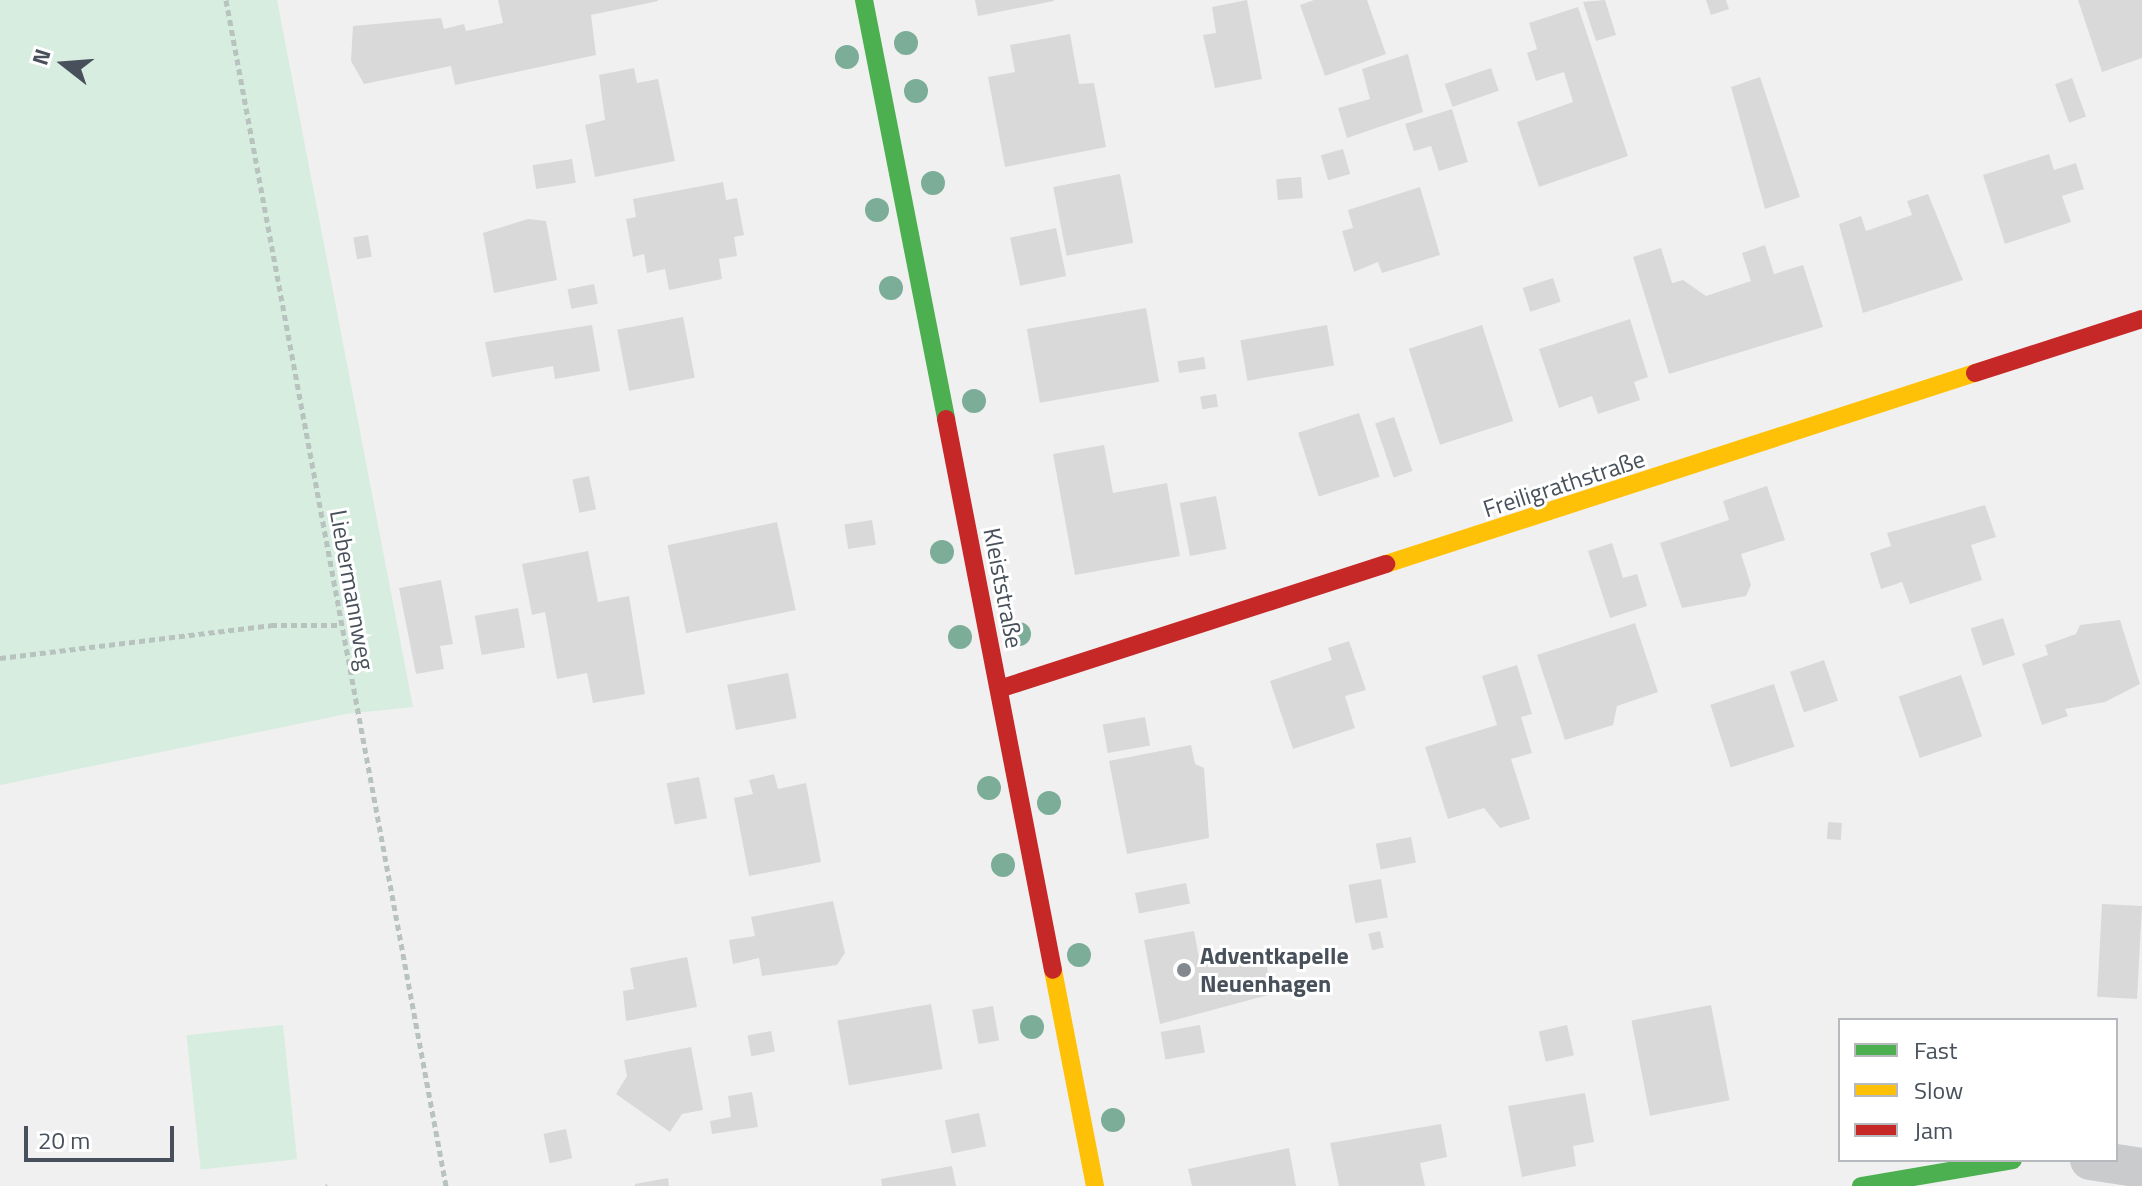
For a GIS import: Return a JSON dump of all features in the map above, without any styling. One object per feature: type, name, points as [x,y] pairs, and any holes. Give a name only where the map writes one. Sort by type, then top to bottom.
[{"type":"street","name":"Kleiststraße","points":[[864,0],[1095,1186]]},
{"type":"street","name":"Freiligrathstraße","points":[[999,689],[2142,319]]},
{"type":"street","points":[[1861,1186],[2001,1162]]},
{"type":"street","points":[[2103,1162],[2142,1168]]},
{"type":"path","name":"Liebermannweg","points":[[226,0],[446,1186]]},
{"type":"path","points":[[0,658],[271,625],[341,625]]},
{"type":"green space","points":[[0,0],[277,0],[413,707],[346,714],[0,785]]},
{"type":"green space","points":[[283,1025],[297,1159],[201,1169],[187,1035]]},
{"type":"building","points":[[498,0],[658,1],[591,15],[596,55],[455,85],[451,66],[364,84],[351,61],[353,26],[441,18],[444,29],[464,24],[466,31],[503,23]]},
{"type":"building","points":[[975,0],[1054,0],[1054,1],[978,16]]},
{"type":"building","points":[[1247,0],[1262,79],[1215,88],[1203,35],[1216,33],[1212,7]]},
{"type":"building","points":[[1314,0],[1367,0],[1386,54],[1325,76],[1300,5]]},
{"type":"building","points":[[1605,0],[1616,35],[1596,41],[1583,2]]},
{"type":"building","points":[[1706,0],[1726,0],[1729,9],[1711,15]]},
{"type":"building","points":[[2078,0],[2142,0],[2142,58],[2102,72]]},
{"type":"building","points":[[1578,7],[1628,156],[1539,187],[1517,122],[1573,102],[1564,72],[1536,81],[1527,53],[1537,49],[1529,23]]},
{"type":"building","points":[[1070,34],[1079,84],[1094,83],[1106,147],[1005,167],[988,77],[1015,72],[1010,45]]},
{"type":"building","points":[[1408,54],[1423,112],[1347,138],[1338,108],[1370,99],[1362,69]]},
{"type":"building","points":[[634,68],[637,83],[658,79],[675,161],[595,177],[585,125],[605,120],[599,75]]},
{"type":"building","points":[[1491,68],[1499,91],[1452,107],[1445,84]]},
{"type":"building","points":[[1760,77],[1800,197],[1765,209],[1731,87]]},
{"type":"building","points":[[2072,78],[2086,117],[2069,123],[2055,84]]},
{"type":"building","points":[[1452,109],[1468,162],[1439,171],[1431,146],[1414,151],[1405,124]]},
{"type":"building","points":[[1343,149],[1350,174],[1328,180],[1321,155]]},
{"type":"building","points":[[2049,154],[2054,170],[2076,163],[2084,189],[2062,196],[2071,222],[2005,244],[1983,175]]},
{"type":"building","points":[[572,159],[576,183],[536,189],[532,165]]},
{"type":"building","points":[[1120,174],[1133,243],[1067,256],[1053,187]]},
{"type":"building","points":[[1301,177],[1303,198],[1278,200],[1276,179]]},
{"type":"building","points":[[723,182],[726,200],[737,198],[744,235],[734,237],[737,256],[719,259],[722,279],[669,290],[665,269],[647,273],[644,254],[633,257],[626,219],[636,217],[633,199]]},
{"type":"building","points":[[1420,187],[1440,255],[1382,273],[1378,262],[1354,272],[1342,231],[1353,228],[1348,210]]},
{"type":"building","points":[[1928,194],[1963,280],[1863,313],[1839,224],[1861,216],[1866,231],[1912,215],[1907,201]]},
{"type":"building","points":[[528,219],[546,221],[557,280],[494,293],[483,233]]},
{"type":"building","points":[[1056,228],[1066,276],[1020,286],[1010,238]]},
{"type":"building","points":[[368,235],[372,257],[357,259],[353,238]]},
{"type":"building","points":[[1765,245],[1774,274],[1803,265],[1823,327],[1669,374],[1633,257],[1661,248],[1672,283],[1683,280],[1706,296],[1751,281],[1742,253]]},
{"type":"building","points":[[1553,278],[1561,302],[1530,312],[1523,288]]},
{"type":"building","points":[[594,284],[598,304],[571,309],[567,289]]},
{"type":"building","points":[[1146,308],[1159,382],[1040,403],[1027,329]]},
{"type":"building","points":[[683,317],[695,378],[629,391],[617,330]]},
{"type":"building","points":[[1630,319],[1648,377],[1634,382],[1640,400],[1598,414],[1592,396],[1559,408],[1539,349]]},
{"type":"building","points":[[592,325],[600,371],[555,379],[553,366],[492,377],[485,342]]},
{"type":"building","points":[[1327,325],[1334,365],[1247,381],[1240,340]]},
{"type":"building","points":[[1482,325],[1513,421],[1440,445],[1409,349]]},
{"type":"building","points":[[1204,357],[1206,369],[1179,373],[1177,361]]},
{"type":"building","points":[[1216,394],[1218,407],[1202,409],[1200,397]]},
{"type":"building","points":[[1359,413],[1380,477],[1319,496],[1298,433]]},
{"type":"building","points":[[1394,417],[1413,471],[1394,477],[1375,424]]},
{"type":"building","points":[[1104,445],[1113,493],[1167,483],[1180,556],[1075,575],[1053,454]]},
{"type":"building","points":[[589,476],[596,509],[579,513],[572,480]]},
{"type":"building","points":[[1767,486],[1785,540],[1741,554],[1751,585],[1746,596],[1682,608],[1660,543],[1729,520],[1723,501]]},
{"type":"building","points":[[1216,496],[1226,549],[1190,556],[1180,503]]},
{"type":"building","points":[[1985,505],[1996,537],[1971,545],[1982,580],[1910,604],[1902,582],[1881,589],[1870,553],[1891,546],[1887,533]]},
{"type":"building","points":[[872,520],[876,545],[848,549],[844,524]]},
{"type":"building","points":[[777,522],[796,610],[686,633],[667,545]]},
{"type":"building","points":[[1612,543],[1623,578],[1637,574],[1647,606],[1610,618],[1588,551]]},
{"type":"building","points":[[588,551],[598,602],[629,596],[645,694],[593,703],[587,673],[557,679],[545,612],[532,615],[522,564]]},
{"type":"building","points":[[441,580],[453,644],[440,646],[444,669],[416,674],[399,588]]},
{"type":"building","points":[[518,608],[525,647],[482,655],[475,616]]},
{"type":"building","points":[[2003,618],[2015,655],[1983,666],[1971,629]]},
{"type":"building","points":[[2120,620],[2140,684],[2105,702],[2065,709],[2068,716],[2042,725],[2022,664],[2048,655],[2045,645],[2076,634],[2080,625]]},
{"type":"building","points":[[1635,623],[1658,692],[1617,706],[1613,725],[1565,740],[1537,655]]},
{"type":"building","points":[[1349,641],[1366,690],[1345,696],[1355,728],[1293,749],[1270,681],[1332,660],[1328,648]]},
{"type":"building","points":[[1824,660],[1838,701],[1804,712],[1790,672]]},
{"type":"building","points":[[1517,665],[1532,714],[1521,717],[1532,753],[1511,759],[1530,819],[1500,828],[1484,808],[1448,819],[1425,747],[1497,725],[1482,676]]},
{"type":"building","points":[[788,673],[797,718],[736,730],[727,685]]},
{"type":"building","points":[[1961,675],[1982,736],[1920,758],[1899,696]]},
{"type":"building","points":[[1774,684],[1794,747],[1731,767],[1710,705]]},
{"type":"building","points":[[1145,717],[1150,746],[1108,753],[1103,724]]},
{"type":"building","points":[[1191,745],[1195,764],[1204,768],[1209,838],[1127,854],[1109,761]]},
{"type":"building","points":[[774,774],[778,789],[806,783],[821,862],[749,876],[734,798],[753,794],[749,780]]},
{"type":"building","points":[[699,777],[707,818],[675,825],[667,783]]},
{"type":"building","points":[[1828,822],[1842,823],[1841,840],[1827,839]]},
{"type":"building","points":[[1411,837],[1416,863],[1381,869],[1376,844]]},
{"type":"building","points":[[1381,879],[1388,917],[1355,923],[1349,885]]},
{"type":"building","points":[[1186,883],[1190,904],[1139,914],[1135,893]]},
{"type":"building","points":[[833,901],[845,953],[837,965],[762,976],[759,958],[733,964],[729,940],[755,936],[751,917]]},
{"type":"building","points":[[2102,904],[2142,906],[2137,999],[2097,997]]},
{"type":"building","points":[[1194,931],[1200,963],[1264,951],[1272,994],[1160,1024],[1144,940]]},
{"type":"building","points":[[1380,931],[1384,948],[1372,950],[1368,934]]},
{"type":"building","points":[[687,957],[697,1007],[626,1021],[623,991],[634,989],[630,968]]},
{"type":"building","points":[[931,1004],[942,1069],[849,1085],[837,1020]]},
{"type":"building","points":[[1711,1005],[1730,1100],[1650,1116],[1631,1020]]},
{"type":"building","points":[[993,1006],[999,1040],[978,1044],[972,1010]]},
{"type":"building","points":[[1200,1025],[1205,1053],[1165,1060],[1161,1032]]},
{"type":"building","points":[[1567,1025],[1574,1055],[1546,1062],[1539,1032]]},
{"type":"building","points":[[771,1031],[775,1052],[751,1056],[747,1036]]},
{"type":"building","points":[[691,1047],[703,1110],[682,1114],[670,1132],[616,1094],[627,1076],[624,1060]]},
{"type":"building","points":[[752,1092],[758,1127],[712,1134],[710,1121],[731,1117],[728,1096]]},
{"type":"building","points":[[1585,1093],[1594,1142],[1573,1146],[1576,1166],[1522,1177],[1508,1106]]},
{"type":"building","points":[[979,1113],[986,1146],[952,1154],[945,1120]]},
{"type":"building","points":[[1441,1124],[1447,1157],[1420,1163],[1425,1186],[1339,1186],[1330,1143]]},
{"type":"building","points":[[566,1129],[572,1158],[550,1163],[544,1134]]},
{"type":"building","points":[[1289,1148],[1296,1186],[1192,1186],[1188,1169]]},
{"type":"building","points":[[952,1166],[956,1186],[882,1186],[881,1179]]},
{"type":"building","points":[[668,1178],[669,1186],[635,1186],[635,1184]]},
{"type":"traffic: fast","points":[[864,0],[946,419]]},
{"type":"traffic: fast","points":[[1861,1186],[2001,1162]]},
{"type":"traffic: slow","points":[[1386,564],[1975,373]]},
{"type":"traffic: slow","points":[[1053,970],[1095,1186]]},
{"type":"traffic: jam","points":[[1975,373],[2142,319]]},
{"type":"traffic: jam","points":[[946,419],[1053,970]]},
{"type":"traffic: jam","points":[[999,689],[1386,564]]},
{"type":"place","name":"Adventkapelle Neuenhagen","points":[[1184,970]]}]
